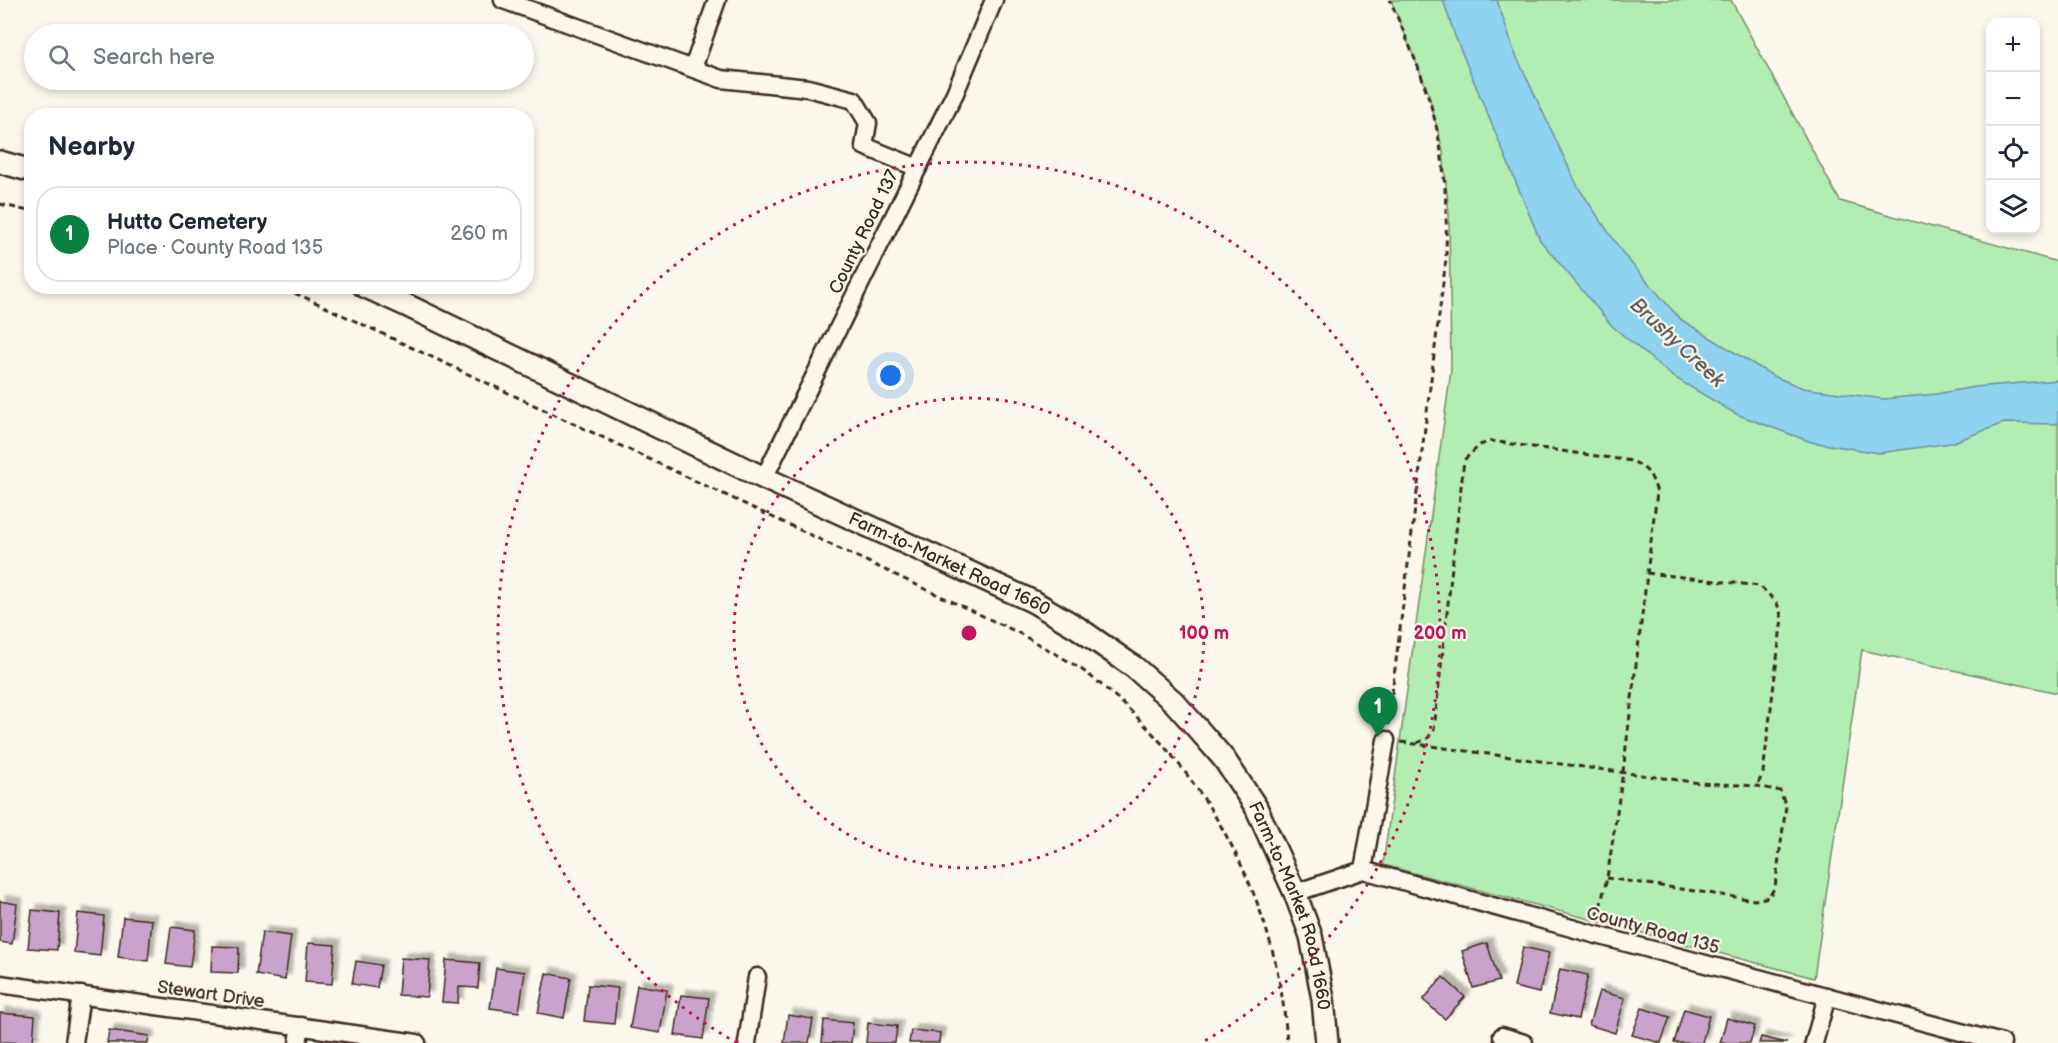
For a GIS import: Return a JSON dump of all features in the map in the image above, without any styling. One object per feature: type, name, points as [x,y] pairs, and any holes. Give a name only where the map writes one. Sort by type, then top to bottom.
[{"type":"main road","points":[[0,162],[24,169]]},
{"type":"main road","name":"Farm-to-Market Road 1660","points":[[382,294],[764,478],[1034,602],[1078,628],[1134,667],[1174,702],[1224,759],[1256,807],[1295,893],[1311,936],[1323,999],[1327,1043]]},
{"type":"street","points":[[503,0],[722,79],[808,88],[854,100],[868,123],[864,146],[918,168]]},
{"type":"street","points":[[693,68],[717,0]]},
{"type":"street","name":"County Road 137","points":[[764,478],[955,93],[994,0]]},
{"type":"street","points":[[1295,893],[1363,870],[1386,741]]},
{"type":"street","name":"County Road 135","points":[[1363,870],[2002,1043]]},
{"type":"street","points":[[747,1043],[757,977]]},
{"type":"street","name":"Stewart Drive","points":[[0,984],[81,995],[299,1035],[417,1043]]},
{"type":"street","points":[[74,1043],[81,995]]},
{"type":"street","points":[[1814,1043],[1827,996]]},
{"type":"street","points":[[1502,1036],[1524,1043]]},
{"type":"path","points":[[1390,0],[1415,61],[1435,120],[1441,150],[1447,212],[1446,259],[1386,741],[1700,783],[1757,786],[1780,791],[1786,806],[1775,887],[1769,897],[1755,900],[1607,878]]},
{"type":"path","points":[[0,204],[24,210]]},
{"type":"path","points":[[295,294],[1019,633],[1089,675],[1141,722],[1189,776],[1223,828],[1251,887],[1274,956],[1287,1043]]},
{"type":"path","points":[[1415,744],[1428,738],[1434,729],[1464,460],[1471,452],[1491,441],[1632,461],[1641,465],[1650,473],[1657,492],[1623,772],[1607,878],[1593,934]]},
{"type":"path","points":[[1647,573],[1760,586],[1777,603],[1782,618],[1762,772],[1757,786]]},
{"type":"green space","points":[[1391,0],[1731,0],[1840,201],[2058,262],[2058,693],[1862,650],[1814,978],[1383,865],[1451,370],[1449,214],[1443,152],[1428,92]]},
{"type":"water","name":"Brushy Creek","points":[[1443,0],[1497,0],[1514,51],[1578,187],[1624,255],[1680,319],[1773,376],[1803,388],[1884,399],[1936,394],[1974,387],[2058,380],[2058,424],[2004,423],[1951,443],[1879,453],[1811,442],[1736,414],[1672,376],[1612,326],[1540,240],[1455,36]]},
{"type":"building","points":[[0,901],[17,904],[12,944],[0,942]]},
{"type":"building","points":[[32,910],[60,913],[57,950],[28,948]]},
{"type":"building","points":[[78,913],[104,916],[100,956],[74,953]]},
{"type":"building","points":[[123,917],[152,920],[148,961],[118,957]]},
{"type":"building","points":[[171,927],[195,930],[190,967],[166,964]]},
{"type":"building","points":[[262,932],[291,936],[285,980],[256,975]]},
{"type":"building","points":[[308,943],[335,945],[332,984],[305,982]]},
{"type":"building","points":[[1487,943],[1499,981],[1473,988],[1462,951]]},
{"type":"building","points":[[212,946],[239,947],[238,973],[211,972]]},
{"type":"building","points":[[1523,947],[1549,953],[1539,993],[1514,987]]},
{"type":"building","points":[[401,958],[430,960],[427,997],[398,995]]},
{"type":"building","points":[[446,960],[480,963],[478,988],[459,987],[458,1003],[442,1002]]},
{"type":"building","points":[[356,961],[381,965],[377,988],[352,984]]},
{"type":"building","points":[[496,968],[525,972],[519,1012],[490,1008]]},
{"type":"building","points":[[1560,969],[1588,975],[1578,1019],[1550,1013]]},
{"type":"building","points":[[546,973],[571,978],[564,1018],[538,1013]]},
{"type":"building","points":[[1443,977],[1465,997],[1445,1019],[1423,1000]]},
{"type":"building","points":[[588,985],[618,988],[614,1024],[584,1021]]},
{"type":"building","points":[[637,985],[667,990],[660,1033],[630,1028]]},
{"type":"building","points":[[1599,991],[1625,998],[1615,1033],[1589,1025]]},
{"type":"building","points":[[681,995],[709,998],[703,1039],[675,1035]]},
{"type":"building","points":[[1642,1008],[1670,1017],[1661,1043],[1632,1035]]},
{"type":"building","points":[[1684,1009],[1709,1016],[1702,1043],[1674,1043]]},
{"type":"building","points":[[0,1013],[35,1016],[33,1043],[0,1042]]},
{"type":"building","points":[[788,1015],[813,1019],[809,1043],[784,1043]]},
{"type":"building","points":[[1727,1018],[1755,1026],[1750,1043],[1720,1043]]},
{"type":"building","points":[[824,1020],[853,1023],[851,1043],[822,1043]]},
{"type":"building","points":[[868,1023],[897,1026],[895,1043],[866,1043]]},
{"type":"building","points":[[109,1030],[149,1036],[148,1043],[107,1043]]},
{"type":"building","points":[[911,1030],[940,1033],[939,1043],[909,1043]]},
{"type":"building","points":[[1761,1037],[1787,1043],[1759,1043]]},
{"type":"place","name":"Hutto Cemetery","points":[[1378,737]]}]
